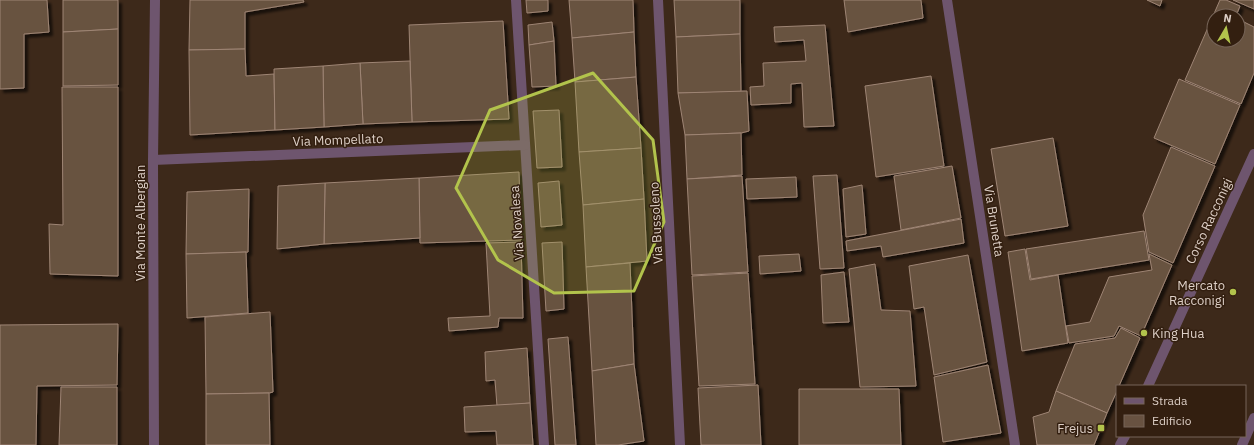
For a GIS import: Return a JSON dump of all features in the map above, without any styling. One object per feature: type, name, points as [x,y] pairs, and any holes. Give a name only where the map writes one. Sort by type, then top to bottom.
[{"type":"street","name":"Via Monte Albergian","points":[[154,445],[152,160],[155,0]]},
{"type":"street","name":"Via Novalesa","points":[[516,0],[544,445]]},
{"type":"street","name":"Via Bussoleno","points":[[658,0],[680,445]]},
{"type":"street","name":"Via Brunetta","points":[[947,0],[1015,445]]},
{"type":"street","name":"Via Mompellato","points":[[152,160],[526,145]]},
{"type":"street","name":"Corso Racconigi","points":[[1148,385],[1254,154]]},
{"type":"street","points":[[1246,436],[1254,418]]},
{"type":"highlighted area","points":[[593,73],[653,140],[664,222],[634,291],[554,293],[498,260],[456,188],[490,110]]},
{"type":"building","points":[[0,0],[47,0],[49,32],[24,34],[24,88],[0,89]]},
{"type":"building","points":[[63,0],[118,0],[118,29],[63,32]]},
{"type":"building","points":[[190,0],[303,0],[304,2],[245,12],[245,49],[189,50]]},
{"type":"building","points":[[526,0],[548,0],[548,11],[527,13]]},
{"type":"building","points":[[569,0],[633,0],[634,32],[572,38]]},
{"type":"building","points":[[674,0],[740,0],[740,34],[676,37]]},
{"type":"building","points":[[844,0],[921,0],[923,18],[848,32]]},
{"type":"building","points":[[1147,0],[1162,0],[1160,6]]},
{"type":"building","points":[[1220,0],[1226,0],[1240,6],[1239,8],[1216,8]]},
{"type":"building","points":[[1233,0],[1254,0],[1254,9]]},
{"type":"building","points":[[503,21],[509,119],[412,122],[409,25]]},
{"type":"building","points":[[552,22],[554,41],[529,45],[528,25]]},
{"type":"building","points":[[1246,23],[1254,27],[1254,73],[1241,104],[1185,80],[1206,32],[1206,48],[1246,48]]},
{"type":"building","points":[[825,25],[834,126],[804,127],[802,83],[791,84],[791,103],[751,105],[750,87],[764,86],[763,63],[806,61],[804,40],[775,42],[774,27]]},
{"type":"building","points":[[118,29],[118,85],[63,86],[63,32]]},
{"type":"building","points":[[634,32],[636,77],[575,82],[572,38]]},
{"type":"building","points":[[740,34],[741,92],[678,93],[676,37]]},
{"type":"building","points":[[554,41],[556,86],[532,87],[529,45]]},
{"type":"building","points":[[245,49],[246,76],[274,74],[275,130],[190,135],[189,50]]},
{"type":"building","points":[[410,61],[412,122],[363,124],[360,63]]},
{"type":"building","points":[[360,63],[363,124],[324,127],[323,66]]},
{"type":"building","points":[[323,66],[324,127],[275,130],[274,69]]},
{"type":"building","points":[[931,76],[944,166],[876,177],[865,86]]},
{"type":"building","points":[[636,77],[641,148],[579,152],[575,82]]},
{"type":"building","points":[[1179,79],[1240,105],[1215,164],[1154,138]]},
{"type":"building","points":[[62,87],[118,87],[118,276],[50,274],[49,224],[63,225]]},
{"type":"building","points":[[747,91],[749,131],[741,133],[685,135],[678,93]]},
{"type":"building","points":[[559,110],[562,167],[537,168],[533,111]]},
{"type":"building","points":[[741,133],[742,175],[687,179],[685,135]]},
{"type":"building","points":[[1053,138],[1068,226],[1005,236],[991,149]]},
{"type":"building","points":[[1171,147],[1215,166],[1173,263],[1149,252],[1143,215]]},
{"type":"building","points":[[641,148],[644,199],[583,205],[579,152]]},
{"type":"building","points":[[952,166],[961,218],[901,230],[894,176]]},
{"type":"building","points":[[519,172],[521,240],[420,243],[419,178]]},
{"type":"building","points":[[837,175],[844,268],[820,269],[813,176]]},
{"type":"building","points":[[742,176],[748,272],[692,275],[687,179]]},
{"type":"building","points":[[796,177],[797,197],[747,199],[746,179]]},
{"type":"building","points":[[419,178],[420,238],[324,244],[325,183]]},
{"type":"building","points":[[559,181],[562,225],[541,227],[538,183]]},
{"type":"building","points":[[325,183],[324,244],[277,249],[278,186]]},
{"type":"building","points":[[862,185],[866,234],[846,237],[843,189]]},
{"type":"building","points":[[249,189],[248,252],[186,254],[187,192]]},
{"type":"building","points":[[644,199],[647,261],[586,267],[583,205]]},
{"type":"building","points":[[961,219],[964,243],[883,257],[881,246],[847,251],[846,241]]},
{"type":"building","points":[[1144,231],[1149,260],[1031,279],[1026,249]]},
{"type":"building","points":[[521,242],[523,318],[499,318],[498,327],[449,331],[448,318],[490,316],[486,243]]},
{"type":"building","points":[[562,242],[564,309],[546,311],[542,243]]},
{"type":"building","points":[[1025,249],[1030,280],[1058,275],[1068,343],[1022,351],[1008,252]]},
{"type":"building","points":[[246,252],[248,313],[187,318],[186,254]]},
{"type":"building","points":[[799,254],[801,271],[760,274],[759,256]]},
{"type":"building","points":[[1149,254],[1172,265],[1141,336],[1119,326],[1114,336],[1069,343],[1066,326],[1090,322],[1109,277],[1152,270]]},
{"type":"building","points":[[968,255],[987,362],[934,375],[924,307],[914,309],[909,266]]},
{"type":"building","points":[[630,263],[634,364],[592,371],[586,267]]},
{"type":"building","points":[[875,264],[881,310],[910,311],[916,386],[860,387],[849,269]]},
{"type":"building","points":[[844,272],[849,322],[823,323],[821,275]]},
{"type":"building","points":[[748,273],[755,384],[699,386],[692,276]]},
{"type":"building","points":[[270,312],[273,392],[206,394],[205,317]]},
{"type":"building","points":[[118,324],[117,385],[37,386],[36,445],[0,445],[0,325]]},
{"type":"building","points":[[1121,328],[1140,338],[1119,385],[1116,385],[1116,393],[1107,413],[1056,391],[1075,344],[1115,338]]},
{"type":"building","points":[[568,337],[576,445],[555,445],[548,339]]},
{"type":"building","points":[[527,348],[530,403],[497,406],[495,380],[486,381],[485,352]]},
{"type":"building","points":[[634,364],[644,441],[618,445],[596,445],[592,371]]},
{"type":"building","points":[[988,365],[1001,433],[943,442],[934,377]]},
{"type":"building","points":[[758,385],[761,445],[701,445],[698,388]]},
{"type":"building","points":[[61,387],[117,387],[117,445],[59,445]]},
{"type":"building","points":[[799,389],[899,389],[901,445],[799,445]]},
{"type":"building","points":[[1056,391],[1107,413],[1094,445],[1037,445],[1033,417],[1049,412]]},
{"type":"building","points":[[269,393],[270,445],[206,445],[206,394]]},
{"type":"building","points":[[530,403],[533,445],[497,445],[496,431],[465,432],[464,407]]},
{"type":"place","name":"Mercato Racconigi","points":[[1233,292]]},
{"type":"place","name":"King Hua","points":[[1144,333]]},
{"type":"place","name":"Frejus","points":[[1101,428]]}]
